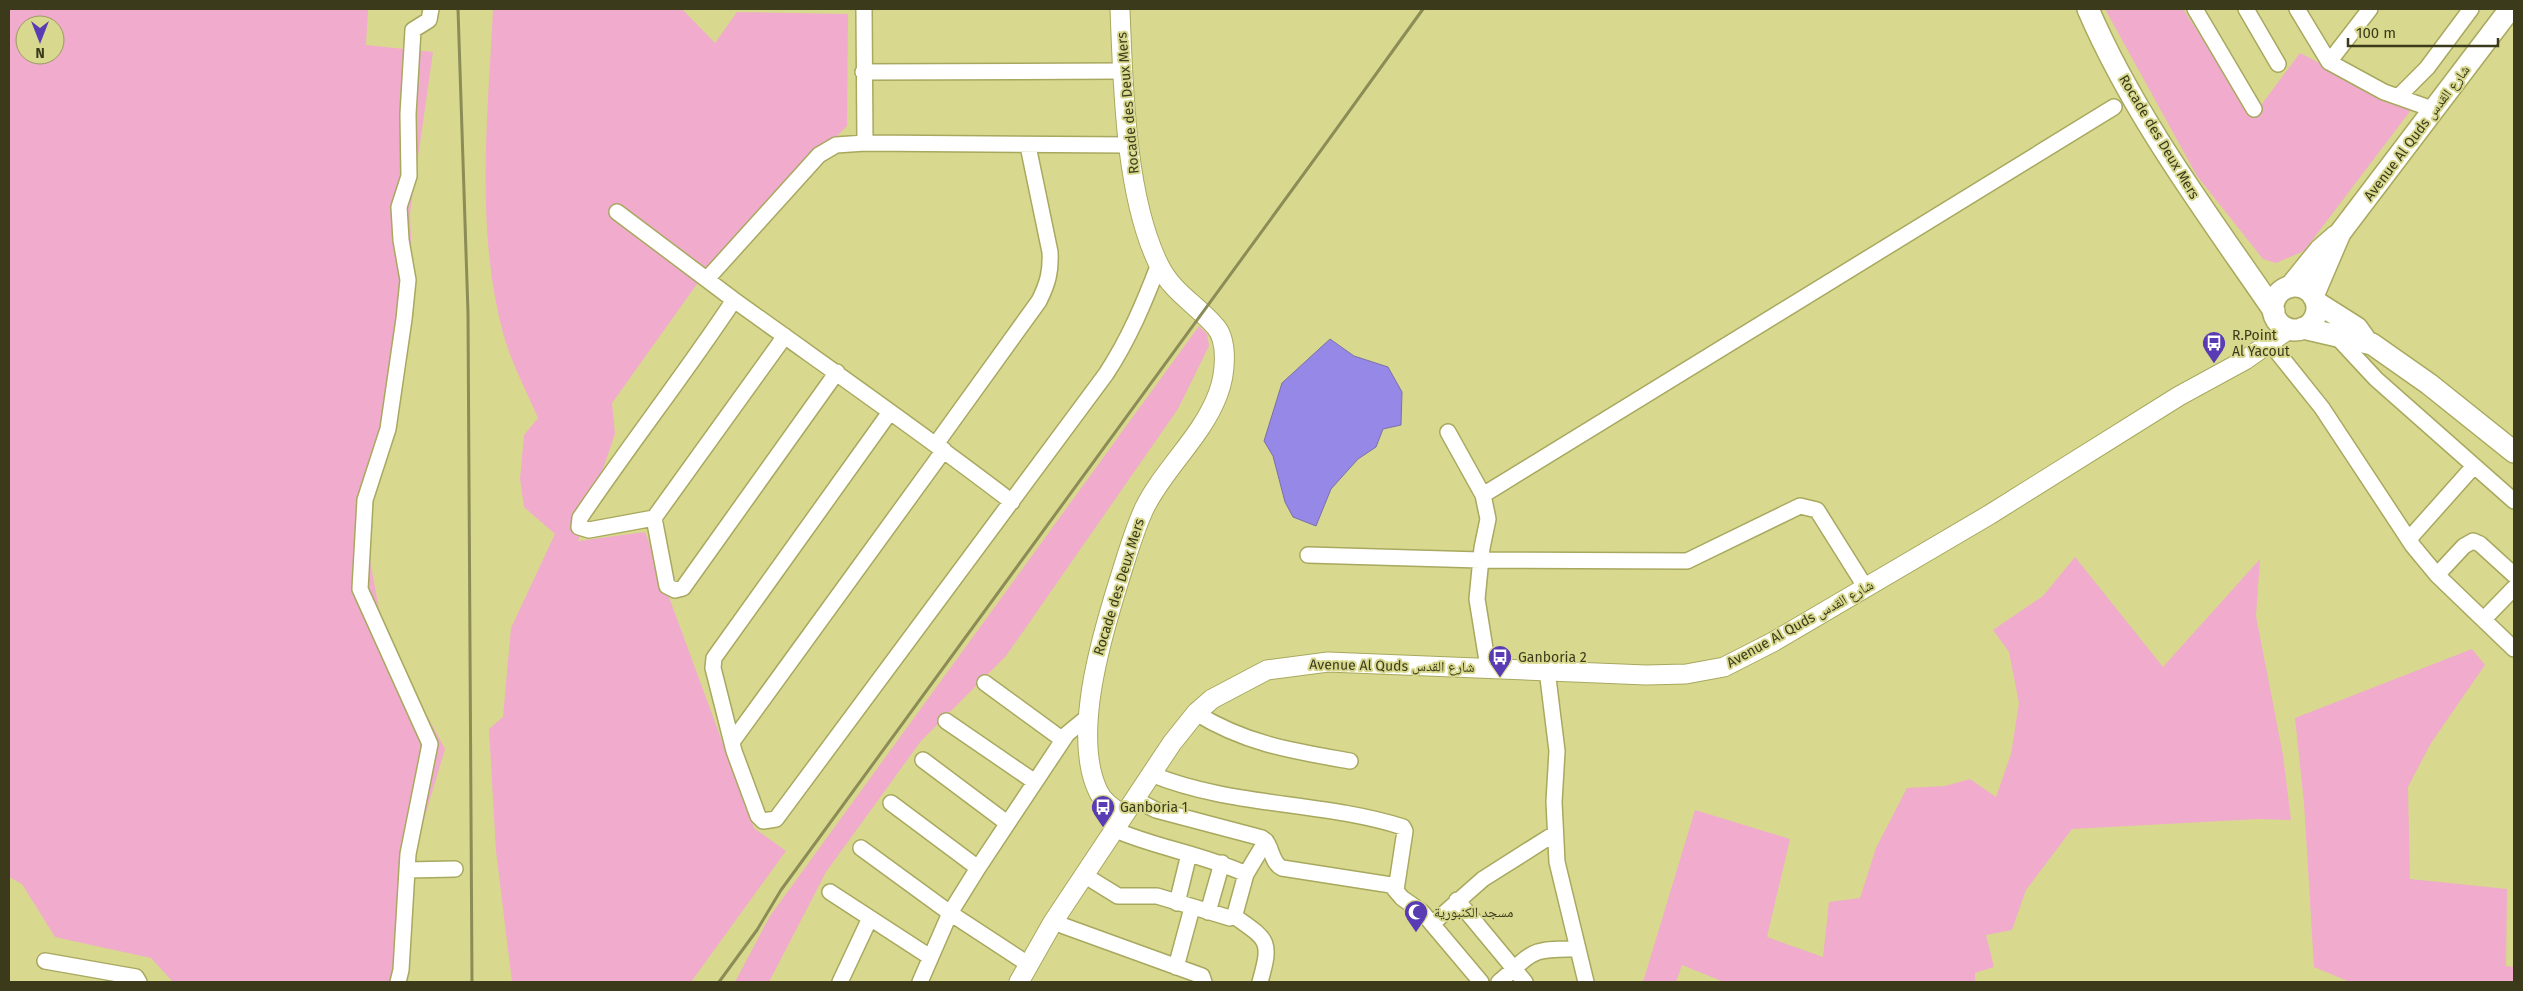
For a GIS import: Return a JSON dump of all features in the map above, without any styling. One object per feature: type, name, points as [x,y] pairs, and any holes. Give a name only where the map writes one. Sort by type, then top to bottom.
[{"type":"highway","name":"Rocade des Deux Mers","points":[[2088,9],[2099,33],[2167,155],[2189,190],[2239,260],[2286,312],[2335,335],[2367,342]]},
{"type":"highway","name":"Avenue Al Quds شارع القدس","points":[[2286,312],[2320,250],[2340,233],[2436,110],[2510,9]]},
{"type":"highway","name":"Avenue Al Quds شارع القدس","points":[[2315,299],[2340,233]]},
{"type":"highway","points":[[2302,288],[2315,299],[2315,318],[2286,312],[2302,288]]},
{"type":"highway","name":"Rocade des Deux Mers","points":[[2315,299],[2357,328],[2367,342],[2429,384],[2514,452]]},
{"type":"main road","name":"Rocade des Deux Mers","points":[[1118,822],[1101,797],[1094,782],[1088,749],[1090,715],[1102,638],[1136,530],[1154,490],[1208,414],[1218,394],[1223,373],[1223,350],[1220,332],[1178,293],[1158,264],[1150,244],[1129,145],[1120,9]]},
{"type":"main road","name":"Avenue Al Quds شارع القدس","points":[[1018,982],[1053,922],[1150,774],[1196,713],[1212,699],[1267,670],[1328,662],[1488,667],[1646,675],[1686,674],[1714,669],[1774,642],[1989,515],[2149,414],[2263,347],[2286,312]]},
{"type":"street","points":[[398,982],[401,970],[408,854],[430,744],[360,590],[365,500],[388,429],[408,280],[401,240],[400,207],[409,176],[408,114],[413,30],[429,20],[431,9]]},
{"type":"street","points":[[864,9],[865,143]]},
{"type":"street","points":[[2195,9],[2254,109]]},
{"type":"street","points":[[2246,9],[2278,64]]},
{"type":"street","points":[[2297,9],[2329,62],[2398,97],[2436,110]]},
{"type":"street","points":[[2398,97],[2427,68],[2471,9]]},
{"type":"street","points":[[2329,62],[2362,12]]},
{"type":"street","points":[[863,72],[1123,71]]},
{"type":"street","points":[[1484,495],[2114,107]]},
{"type":"street","points":[[707,279],[819,155],[836,145],[865,143],[1028,146],[1129,145]]},
{"type":"street","points":[[732,742],[940,447],[1039,301],[1048,284],[1051,269],[1050,252],[1028,146]]},
{"type":"street","points":[[617,212],[734,300],[940,447],[1012,502]]},
{"type":"street","points":[[890,412],[714,658],[713,668],[732,742],[758,816],[763,822],[776,819],[1012,502],[1124,346],[1141,310],[1158,264]]},
{"type":"street","points":[[734,300],[675,386],[612,470],[579,523],[581,528],[589,530],[654,518],[785,336]]},
{"type":"street","points":[[2335,335],[2376,379],[2514,501]]},
{"type":"street","points":[[2263,347],[2322,408],[2409,539],[2437,575],[2514,649]]},
{"type":"street","points":[[654,518],[667,586],[675,590],[683,588],[837,372]]},
{"type":"street","points":[[1448,432],[1484,495],[1488,519],[1480,560],[1477,600],[1488,667]]},
{"type":"street","points":[[2409,539],[2474,466]]},
{"type":"street","points":[[1308,555],[1480,560],[1687,561],[1800,506],[1817,510],[1866,588]]},
{"type":"street","points":[[2437,575],[2464,546],[2473,541],[2480,544],[2514,575]]},
{"type":"street","points":[[2484,619],[2514,588]]},
{"type":"street","points":[[1547,670],[1557,751],[1554,802],[1554,834],[1557,862],[1586,982]]},
{"type":"street","points":[[985,682],[1063,740]]},
{"type":"street","points":[[1196,713],[1220,728],[1245,739],[1350,761]]},
{"type":"street","points":[[920,982],[950,913],[978,868],[1063,740],[1076,724],[1090,715]]},
{"type":"street","points":[[946,721],[1035,782]]},
{"type":"street","points":[[923,760],[1007,823]]},
{"type":"street","points":[[1150,774],[1170,782],[1204,791],[1332,812],[1403,827],[1405,831],[1396,890]]},
{"type":"street","points":[[1134,798],[1156,810],[1249,834],[1266,841],[1280,867],[1321,876],[1386,884],[1396,890],[1402,898],[1416,906],[1481,982]]},
{"type":"street","points":[[891,802],[978,868]]},
{"type":"street","points":[[1118,822],[1142,841],[1222,863],[1246,874]]},
{"type":"street","points":[[1432,924],[1457,900],[1490,874],[1554,834]]},
{"type":"street","points":[[1234,916],[1246,874],[1266,841]]},
{"type":"street","points":[[861,848],[950,913],[1028,964]]},
{"type":"street","points":[[1177,903],[1189,854]]},
{"type":"street","points":[[1208,912],[1222,863]]},
{"type":"street","points":[[407,870],[455,869]]},
{"type":"street","points":[[1084,875],[1118,896],[1157,896],[1228,918],[1234,916]]},
{"type":"street","points":[[830,892],[930,957]]},
{"type":"street","points":[[1457,900],[1525,982]]},
{"type":"street","points":[[1176,966],[1192,908]]},
{"type":"street","points":[[1234,916],[1265,940],[1267,949],[1260,982]]},
{"type":"street","points":[[840,982],[870,918]]},
{"type":"street","points":[[1053,922],[1202,976],[1204,982]]},
{"type":"street","points":[[1499,982],[1534,952],[1548,949],[1577,949]]},
{"type":"street","points":[[45,961],[136,977],[139,982]]},
{"type":"shaded area","points":[[9,9],[368,9],[366,45],[433,52],[410,213],[414,314],[362,490],[361,511],[384,637],[445,749],[409,869],[407,982],[173,982],[151,958],[55,937],[22,884],[9,877]]},
{"type":"shaded area","points":[[493,9],[682,9],[715,43],[737,12],[848,14],[847,126],[717,256],[612,403],[615,434],[578,541],[645,532],[754,828],[786,851],[691,982],[512,982],[496,851],[489,729],[503,717],[511,628],[555,534],[524,507],[520,479],[524,435],[538,418],[506,344],[494,293],[489,253],[486,213],[486,172]]},
{"type":"shaded area","points":[[2105,9],[2183,9],[2253,116],[2300,53],[2411,110],[2304,251],[2276,263],[2263,259],[2197,176]]},
{"type":"shaded area","points":[[1199,326],[1207,334],[1209,346],[1178,409],[1006,656],[921,741],[826,872],[769,982],[735,982],[770,916]]},
{"type":"shaded area","points":[[1330,339],[1354,356],[1388,367],[1402,392],[1401,425],[1383,429],[1376,447],[1358,459],[1331,489],[1316,526],[1293,517],[1285,502],[1273,456],[1264,441],[1282,383]]},
{"type":"shaded area","points":[[2075,557],[2163,667],[2260,559],[2256,616],[2283,755],[2291,820],[2259,819],[2072,829],[2026,890],[2012,930],[1986,935],[1994,967],[1975,973],[1975,982],[1724,982],[1682,965],[1676,982],[1643,982],[1695,810],[1790,839],[1767,937],[1823,957],[1829,902],[1860,898],[1876,848],[1907,788],[1945,786],[1970,779],[1996,797],[2011,754],[2019,703],[2009,652],[1993,630],[2043,596]]},
{"type":"shaded area","points":[[2472,649],[2485,665],[2431,743],[2408,787],[2410,879],[2507,889],[2506,966],[2514,967],[2514,982],[2350,982],[2314,967],[2304,803],[2295,718]]},
{"type":"railway","points":[[458,9],[468,313],[472,982]]},
{"type":"railway","points":[[719,982],[757,930],[781,890],[1423,9]]},
{"type":"place","name":"R.Point Al Yacout","points":[[2214,364]]},
{"type":"place","name":"Ganboria 2","points":[[1500,678]]},
{"type":"place","name":"Ganboria 1","points":[[1103,828]]},
{"type":"place","name":"مسجد الكنبورية","points":[[1416,933]]}]
